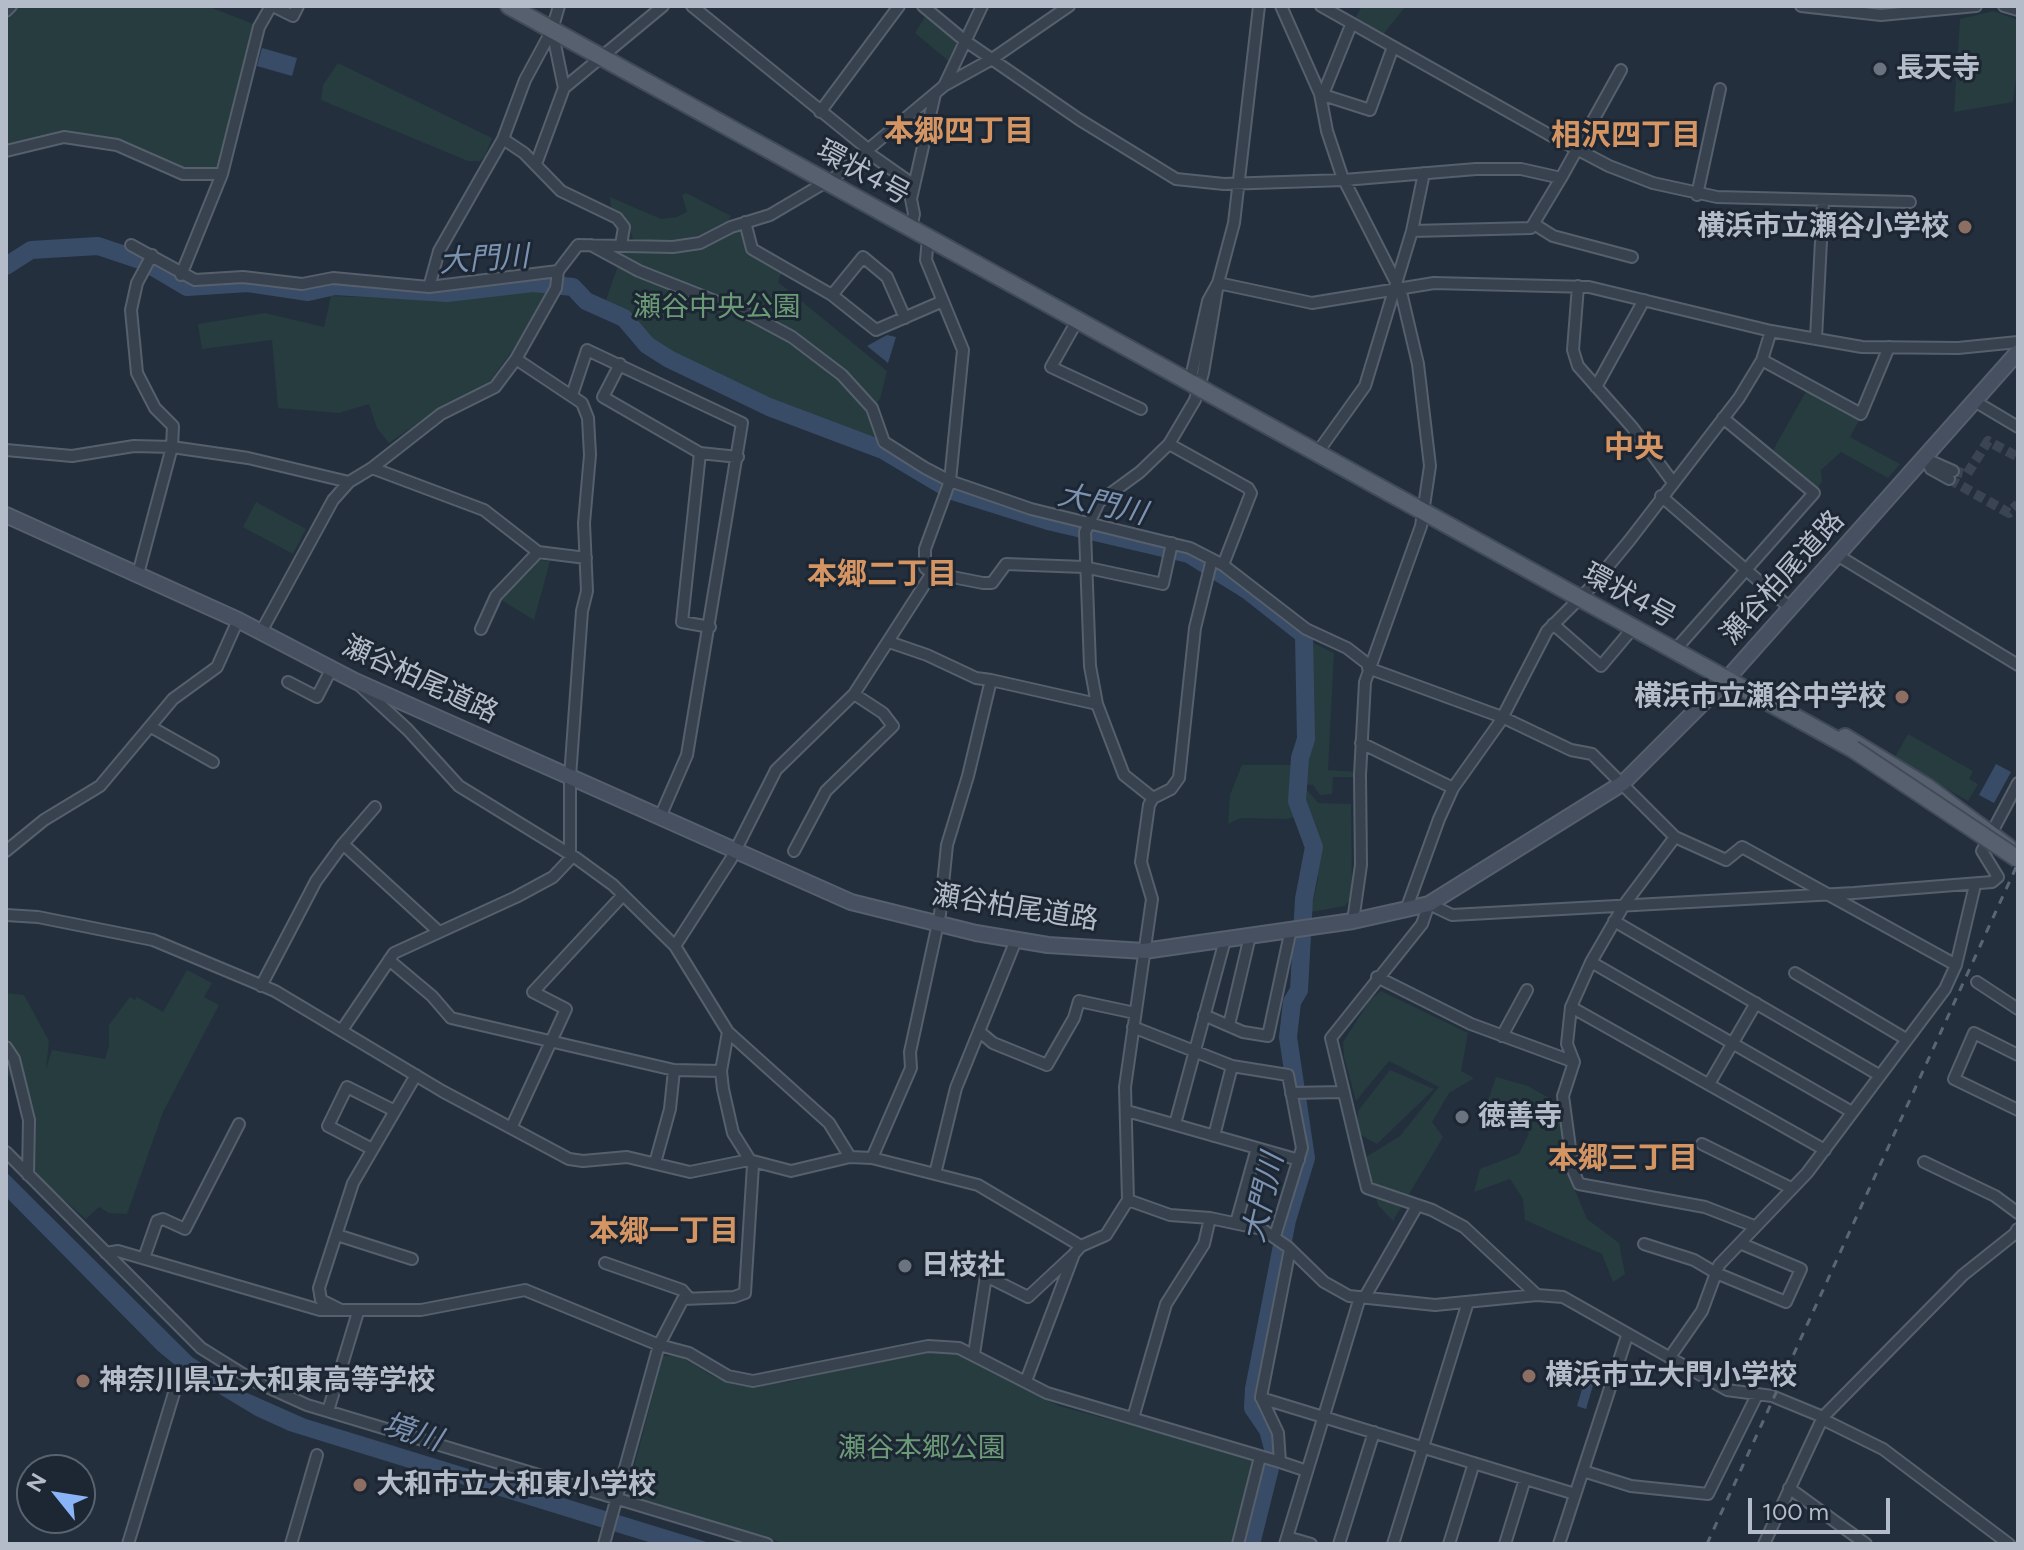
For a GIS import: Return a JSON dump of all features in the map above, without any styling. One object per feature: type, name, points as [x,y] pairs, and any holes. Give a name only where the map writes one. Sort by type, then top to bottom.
[{"type":"main road","name":"環状4号","points":[[509,6],[1853,749],[2018,858]]},
{"type":"main road","name":"瀬谷柏尾道路","points":[[6,515],[238,620],[355,681],[851,902],[1016,940],[1076,948],[1144,951],[1353,921],[1429,904],[1623,783],[1727,679],[1926,459],[2018,352]]},
{"type":"main road","points":[[1795,717],[1857,742],[2018,858]]},
{"type":"street","points":[[6,11],[11,6]]},
{"type":"street","points":[[181,275],[222,174],[259,27],[272,6],[293,16],[298,6]]},
{"type":"street","points":[[429,287],[439,251],[503,139],[525,80],[552,30],[559,6]]},
{"type":"street","points":[[536,164],[564,88],[663,6]]},
{"type":"street","points":[[692,6],[868,151],[914,185]]},
{"type":"street","points":[[820,112],[899,6]]},
{"type":"street","points":[[923,6],[964,40],[1080,120],[1176,179],[1238,184],[1521,169],[1561,178]]},
{"type":"street","points":[[945,85],[982,6]]},
{"type":"street","points":[[261,632],[333,500],[349,482],[372,468],[428,422],[495,387],[516,359],[578,245],[673,247],[700,243],[745,222],[770,215],[827,183],[945,85],[992,59],[1069,6]]},
{"type":"street","points":[[1153,798],[1124,775],[1097,704],[1090,666],[1084,567],[1086,528],[1099,502],[1140,472],[1169,444],[1195,400],[1203,373],[1218,283],[1234,223],[1259,6]]},
{"type":"street","points":[[1281,6],[1322,93],[1327,131],[1344,180],[1397,287],[1418,364],[1430,466],[1424,512],[1368,666],[1361,743],[1362,852],[1353,921]]},
{"type":"street","points":[[1321,6],[1609,166],[1697,195],[1823,202],[1910,202]]},
{"type":"street","points":[[1801,6],[1881,15],[1976,6]]},
{"type":"street","points":[[2004,6],[2018,10]]},
{"type":"street","points":[[1322,93],[1351,25]]},
{"type":"street","points":[[552,30],[564,88]]},
{"type":"street","points":[[1322,93],[1370,110],[1393,47]]},
{"type":"street","points":[[1412,231],[1531,228],[1621,70]]},
{"type":"street","points":[[1697,195],[1720,89]]},
{"type":"street","points":[[911,229],[914,185],[935,94]]},
{"type":"street","points":[[6,151],[64,137],[117,145],[183,174],[222,174]]},
{"type":"street","points":[[503,139],[536,164],[561,191],[617,218],[624,227],[621,245]]},
{"type":"street","points":[[1317,453],[1365,386],[1397,287],[1424,173]]},
{"type":"street","points":[[1816,338],[1823,202]]},
{"type":"street","points":[[745,222],[752,249],[832,295],[876,330],[943,301]]},
{"type":"street","points":[[1534,224],[1553,236],[1632,257]]},
{"type":"street","points":[[928,238],[924,251],[963,350],[948,485],[925,549],[925,568],[932,573],[992,583],[1006,564],[1084,567],[1163,584],[1172,543]]},
{"type":"street","points":[[131,245],[148,260],[195,280],[243,277],[302,284],[333,278],[429,287],[557,280]]},
{"type":"street","points":[[591,245],[639,271],[753,316],[792,337],[842,375],[872,408],[884,442],[948,485],[1086,528],[1172,543],[1210,563],[1223,565],[1306,629],[1347,648],[1368,666],[1502,717],[1571,750],[1592,754],[1675,837],[1726,860],[1742,847],[1956,965]]},
{"type":"street","points":[[832,295],[863,257],[887,277],[905,318]]},
{"type":"street","points":[[138,574],[172,447],[173,426],[155,408],[137,373],[131,310],[148,260]]},
{"type":"street","points":[[1218,283],[1312,303],[1434,283],[1578,286],[1771,331],[1862,347],[1958,348],[2018,342]]},
{"type":"street","points":[[1197,386],[1208,301],[1218,283]]},
{"type":"street","points":[[1578,286],[1573,350],[1578,366],[1639,435],[1672,481]]},
{"type":"street","points":[[1596,387],[1644,300]]},
{"type":"street","points":[[1077,321],[1051,367],[1141,409]]},
{"type":"street","points":[[1406,910],[1453,788],[1502,717],[1528,662],[1553,624],[1580,599],[1723,418],[1762,360],[1771,331]]},
{"type":"street","points":[[1762,360],[1861,414],[1889,347]]},
{"type":"street","points":[[572,395],[587,350],[742,423],[687,755],[660,817]]},
{"type":"street","points":[[342,1030],[394,953],[496,907],[553,877],[570,859],[570,777],[586,558],[584,523],[590,455],[588,418],[582,403],[516,359]]},
{"type":"street","points":[[620,364],[603,397],[700,453],[738,457]]},
{"type":"street","points":[[1976,402],[2018,427]]},
{"type":"street","points":[[1675,650],[1814,493],[1723,418]]},
{"type":"street","points":[[1169,444],[1248,488],[1251,493],[1223,565]]},
{"type":"street","points":[[6,450],[72,456],[134,446],[172,447],[248,458],[349,482]]},
{"type":"street","points":[[700,453],[682,622],[710,627]]},
{"type":"street","points":[[1926,459],[1951,475]]},
{"type":"street","points":[[372,468],[484,510],[538,552],[586,558]]},
{"type":"street","points":[[1661,496],[1790,608]]},
{"type":"street","points":[[481,629],[496,596],[538,552]]},
{"type":"street","points":[[1837,555],[2018,665]]},
{"type":"street","points":[[1153,798],[1171,789],[1179,778],[1195,628],[1210,563]]},
{"type":"street","points":[[675,946],[735,851],[776,770],[854,694],[932,573]]},
{"type":"street","points":[[6,851],[44,820],[100,786],[173,699],[217,667],[238,620]]},
{"type":"street","points":[[1553,624],[1601,666],[1633,628]]},
{"type":"street","points":[[889,642],[927,655],[976,678],[1097,704]]},
{"type":"street","points":[[303,675],[292,684],[317,697],[332,668]]},
{"type":"street","points":[[872,1158],[911,1068],[910,1052],[937,924],[947,845],[968,776],[991,680]]},
{"type":"street","points":[[355,681],[361,690],[408,730],[459,786],[569,854],[623,895],[675,946],[728,1032],[829,1123],[850,1157]]},
{"type":"street","points":[[794,851],[826,791],[893,726],[883,713],[854,694]]},
{"type":"street","points":[[151,727],[213,762]]},
{"type":"street","points":[[1361,743],[1453,788]]},
{"type":"street","points":[[1537,1295],[1464,1227],[1367,1188],[1331,1038],[1422,924],[1429,904],[1452,915],[1975,885],[1998,877],[1982,856],[2018,783]]},
{"type":"street","points":[[974,1354],[986,1276],[1028,1297],[1078,1250],[1106,1235],[1128,1200],[1125,1087],[1152,899],[1141,862],[1153,798]]},
{"type":"street","points":[[261,986],[316,881],[375,807]]},
{"type":"street","points":[[1675,837],[1614,921],[1571,1007],[1567,1044],[1574,1062],[1563,1096],[1573,1170],[1579,1184],[1705,1207],[1754,1226]]},
{"type":"street","points":[[343,844],[438,931]]},
{"type":"street","points":[[1670,1357],[1702,1311],[1716,1273],[1730,1252],[1742,1244],[1754,1226],[1825,1150],[1945,989],[1956,965],[1975,885]]},
{"type":"street","points":[[512,1126],[566,1009],[533,992],[623,895]]},
{"type":"street","points":[[6,915],[38,917],[153,940],[261,986],[569,1159],[583,1161],[627,1157],[690,1172],[749,1160],[791,1171],[850,1157],[872,1158],[978,1185],[1078,1250]]},
{"type":"street","points":[[1614,921],[1879,1075]]},
{"type":"street","points":[[1204,1015],[1268,1036],[1291,929]]},
{"type":"street","points":[[1229,1025],[1250,936]]},
{"type":"street","points":[[935,1174],[956,1088],[981,1033],[1016,940]]},
{"type":"street","points":[[1175,1124],[1225,940]]},
{"type":"street","points":[[389,960],[432,996],[451,1018],[674,1070],[721,1071]]},
{"type":"street","points":[[1591,962],[1852,1112]]},
{"type":"street","points":[[1795,974],[1906,1039]]},
{"type":"street","points":[[1377,977],[1502,1036],[1574,1062]]},
{"type":"street","points":[[1977,982],[2018,1009]]},
{"type":"street","points":[[1502,1036],[1527,990]]},
{"type":"street","points":[[981,1033],[993,1043],[1047,1065],[1074,1018],[1079,1001],[1135,1013]]},
{"type":"street","points":[[1709,1084],[1756,1003]]},
{"type":"street","points":[[1571,1007],[1825,1150]]},
{"type":"street","points":[[1133,1027],[1232,1066],[1288,1075],[1295,1092],[1302,1148],[1283,1243],[1261,1398],[1278,1433],[1271,1460],[1238,1544]]},
{"type":"street","points":[[604,1542],[659,1345],[683,1299],[734,1297],[745,1293],[753,1165],[733,1133],[721,1071],[728,1032]]},
{"type":"street","points":[[2018,1055],[1974,1033],[1954,1079],[2018,1110]]},
{"type":"street","points":[[6,1047],[14,1059],[29,1120],[28,1175]]},
{"type":"street","points":[[1214,1136],[1232,1066]]},
{"type":"street","points":[[655,1163],[670,1109],[674,1070]]},
{"type":"street","points":[[342,1311],[319,1295],[353,1183],[416,1075]]},
{"type":"street","points":[[372,1149],[328,1126],[347,1087],[393,1110]]},
{"type":"street","points":[[1295,1092],[1342,1092]]},
{"type":"street","points":[[1127,1111],[1299,1160]]},
{"type":"street","points":[[144,1258],[157,1221],[163,1219],[185,1229],[239,1124]]},
{"type":"street","points":[[1702,1144],[1791,1188]]},
{"type":"street","points":[[1236,1223],[1257,1148]]},
{"type":"street","points":[[6,1152],[201,1348],[254,1381],[328,1411],[767,1544]]},
{"type":"street","points":[[1924,1162],[1995,1196],[2018,1213]]},
{"type":"street","points":[[1128,1200],[1170,1215],[1210,1218],[1262,1229],[1283,1243],[1338,1292],[1416,1305],[1537,1295],[1563,1297],[1727,1390],[1772,1396],[1883,1449],[2009,1544]]},
{"type":"street","points":[[1311,1544],[1286,1540],[1323,1417],[1363,1296],[1417,1206]]},
{"type":"street","points":[[1133,1418],[1166,1304],[1204,1244],[1210,1218]]},
{"type":"street","points":[[1779,1544],[1767,1539],[1824,1419],[1963,1275],[2018,1231]]},
{"type":"street","points":[[337,1235],[412,1259]]},
{"type":"street","points":[[1644,1244],[1694,1260],[1716,1273],[1786,1302],[1801,1269],[1742,1244]]},
{"type":"street","points":[[1026,1381],[1078,1250]]},
{"type":"street","points":[[106,1253],[118,1251],[320,1310],[421,1310],[525,1290],[659,1345],[689,1353],[728,1376],[753,1381],[928,1346],[959,1348],[1065,1399],[1307,1471]]},
{"type":"street","points":[[605,1263],[682,1290],[689,1298]]},
{"type":"street","points":[[1393,1544],[1468,1302]]},
{"type":"street","points":[[328,1411],[358,1312]]},
{"type":"street","points":[[1559,1544],[1627,1336]]},
{"type":"street","points":[[128,1544],[174,1393]]},
{"type":"street","points":[[1583,1471],[1631,1486],[1708,1494],[1757,1395]]},
{"type":"street","points":[[1261,1398],[1575,1494]]},
{"type":"street","points":[[1339,1544],[1374,1432]]},
{"type":"street","points":[[291,1544],[317,1455]]},
{"type":"street","points":[[1449,1544],[1474,1463]]},
{"type":"street","points":[[1505,1544],[1525,1479]]},
{"type":"street","points":[[1789,1488],[1866,1544]]},
{"type":"green space","points":[[17,6],[207,6],[256,25],[226,134],[220,173],[198,178],[153,154],[112,143],[49,143],[6,149],[6,20]]},
{"type":"green space","points":[[1362,6],[1406,6],[1381,37],[1353,22]]},
{"type":"green space","points":[[1993,11],[2018,20],[2018,63],[2013,102],[1954,112],[1960,19]]},
{"type":"green space","points":[[926,15],[961,42],[951,63],[915,33]]},
{"type":"green space","points":[[338,63],[492,138],[485,156],[480,161],[468,161],[321,100],[323,85]]},
{"type":"green space","points":[[686,193],[731,216],[728,221],[697,236],[668,243],[643,242],[633,240],[628,222],[611,207],[610,197],[661,219],[677,217],[687,212],[682,195]]},
{"type":"green space","name":"瀬谷中央公園","points":[[733,227],[743,232],[750,252],[782,271],[778,282],[887,371],[880,399],[870,411],[879,445],[670,358],[648,344],[635,326],[604,306],[623,251],[687,250]]},
{"type":"green space","points":[[551,283],[515,347],[485,388],[433,413],[389,443],[377,428],[369,404],[339,413],[278,408],[272,340],[202,349],[198,324],[265,313],[324,327],[331,296],[460,300]]},
{"type":"green space","points":[[1808,388],[1861,417],[1850,437],[1900,464],[1888,478],[1841,452],[1821,470],[1822,481],[1816,491],[1772,452]]},
{"type":"green space","points":[[256,502],[306,529],[293,554],[243,527]]},
{"type":"green space","points":[[538,560],[550,561],[534,620],[498,598]]},
{"type":"green space","points":[[1301,637],[1334,653],[1328,770],[1357,772],[1357,777],[1333,777],[1332,794],[1320,795],[1313,785],[1300,784],[1306,707]]},
{"type":"green space","points":[[1908,734],[1973,771],[1969,779],[1978,784],[1968,801],[1894,759]]},
{"type":"green space","points":[[1242,765],[1292,765],[1290,787],[1308,791],[1318,803],[1351,804],[1352,896],[1345,906],[1311,912],[1318,879],[1317,831],[1309,813],[1287,819],[1240,818],[1228,824],[1230,795]]},
{"type":"green space","points":[[187,970],[212,983],[204,997],[219,1005],[163,1112],[127,1214],[109,1213],[99,1207],[86,1219],[63,1199],[44,1198],[29,1185],[33,1148],[30,1111],[6,1071],[6,993],[24,995],[49,1041],[46,1069],[52,1050],[105,1059],[109,1046],[109,1025],[130,997],[135,1000],[137,997],[163,1012]]},
{"type":"green space","points":[[1381,991],[1468,1033],[1461,1071],[1474,1078],[1449,1093],[1432,1122],[1443,1137],[1393,1221],[1378,1205],[1366,1157],[1400,1136],[1439,1087],[1389,1061],[1356,1101],[1343,1042],[1370,1000]]},
{"type":"green space","points":[[1390,1070],[1434,1089],[1377,1144],[1357,1133],[1358,1111]]},
{"type":"green space","points":[[1496,1077],[1528,1086],[1554,1101],[1561,1120],[1564,1164],[1587,1219],[1619,1243],[1625,1274],[1613,1282],[1602,1254],[1525,1220],[1523,1199],[1510,1179],[1474,1192],[1480,1169],[1519,1154],[1529,1133],[1503,1108],[1488,1100]]},
{"type":"green space","name":"瀬谷本郷公園","points":[[952,1352],[1059,1406],[1256,1459],[1234,1544],[787,1544],[626,1497],[663,1356],[680,1356],[714,1377],[736,1385],[788,1382],[882,1359]]},
{"type":"water","points":[[262,48],[297,58],[292,76],[257,66]]},
{"type":"water","points":[[887,335],[896,337],[888,363],[867,346]]},
{"type":"water","points":[[1996,764],[2011,772],[1994,803],[1979,795]]},
{"type":"water","points":[[6,1172],[192,1357],[245,1392],[306,1419],[713,1544],[655,1544],[289,1431],[256,1416],[186,1374],[158,1351],[6,1197]]},
{"type":"water","points":[[1587,1372],[1596,1375],[1586,1409],[1577,1406]]},
{"type":"waterway","name":"大門川","points":[[6,266],[31,250],[98,246],[143,261],[187,287],[248,283],[308,292],[335,286],[447,293],[533,283],[573,287],[586,301],[624,318],[647,345],[669,359],[769,407],[883,450],[952,491],[1048,521],[1189,554],[1247,590],[1304,635],[1306,739],[1300,758],[1297,801],[1314,847],[1304,899],[1299,990],[1292,1002],[1288,1037],[1306,1158],[1287,1220],[1254,1389],[1253,1408],[1268,1430],[1274,1452],[1251,1544]]},
{"type":"tunnel","points":[[1953,471],[1967,474],[1988,441],[2018,457]]},
{"type":"tunnel","points":[[1949,479],[2009,513],[2018,504]]},
{"type":"railway","points":[[1707,1544],[2018,863]]},
{"type":"place","name":"長天寺","points":[[1880,69]]},
{"type":"place","name":"横浜市立瀬谷小学校","points":[[1965,227]]},
{"type":"place","name":"横浜市立瀬谷中学校","points":[[1902,697]]},
{"type":"place","name":"徳善寺","points":[[1462,1117]]},
{"type":"place","name":"日枝社","points":[[905,1266]]},
{"type":"place","name":"横浜市立大門小学校","points":[[1529,1376]]},
{"type":"place","name":"神奈川県立大和東高等学校","points":[[83,1381]]},
{"type":"place","name":"大和市立大和東小学校","points":[[360,1485]]},
{"type":"district","name":"本郷四丁目","points":[[959,132]]},
{"type":"district","name":"相沢四丁目","points":[[1626,136]]},
{"type":"district","name":"中央","points":[[1634,448]]},
{"type":"district","name":"本郷二丁目","points":[[882,575]]},
{"type":"district","name":"本郷三丁目","points":[[1623,1159]]},
{"type":"district","name":"本郷一丁目","points":[[664,1232]]},
{"type":"water label","name":"境川","points":[[412,1433]]}]
